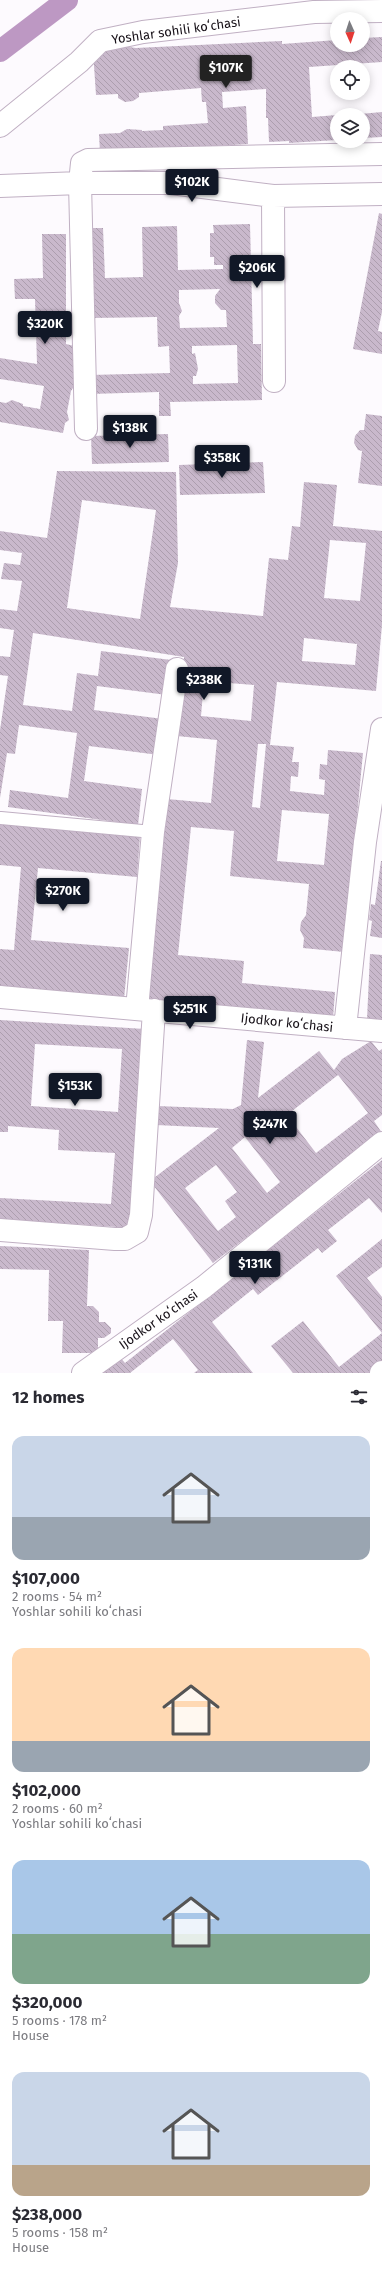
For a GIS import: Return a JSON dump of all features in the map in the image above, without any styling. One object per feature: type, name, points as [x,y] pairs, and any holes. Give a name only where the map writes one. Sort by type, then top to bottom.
[{"type":"street","name":"Yoshlar sohili koʻchasi","points":[[0,126],[79,62],[100,41],[143,32],[314,12],[382,10]]},
{"type":"street","points":[[86,429],[80,183],[82,163],[88,160],[382,154]]},
{"type":"street","points":[[0,186],[80,183],[171,183],[273,196],[382,194]]},
{"type":"street","points":[[273,196],[274,381]]},
{"type":"street","points":[[0,1230],[115,1239],[125,1239],[137,1232],[141,1216],[145,1010],[153,832],[176,669]]},
{"type":"street","points":[[345,1028],[366,842],[382,729]]},
{"type":"street","name":"Ijodkor koʻchasi","points":[[0,997],[382,1031]]},
{"type":"street","name":"Ijodkor koʻchasi","points":[[82,1373],[204,1287],[382,1143]]},
{"type":"lane","points":[[1,818],[153,832]]},
{"type":"building","points":[[382,37],[382,62],[370,63],[370,60],[330,60],[330,66],[309,67],[312,117],[330,116],[330,140],[289,143],[289,141],[269,142],[268,118],[266,118],[266,89],[222,92],[223,108],[246,106],[248,144],[100,153],[99,134],[120,133],[127,129],[142,131],[163,130],[163,126],[208,123],[206,102],[202,102],[201,88],[139,93],[139,97],[133,101],[125,102],[118,98],[118,94],[96,95],[93,51],[115,50],[122,46],[136,48],[282,41],[282,44],[330,41],[330,52],[370,52],[370,38]]},
{"type":"building","points":[[382,112],[382,137],[370,138],[370,113]]},
{"type":"building","points":[[379,213],[382,214],[382,312],[378,331],[382,332],[382,354],[353,349]]},
{"type":"building","points":[[250,224],[253,344],[261,344],[262,400],[170,402],[171,416],[159,416],[159,392],[90,394],[90,375],[170,373],[169,346],[158,347],[157,317],[93,318],[91,228],[103,228],[105,278],[143,277],[142,227],[177,226],[178,270],[223,269],[223,265],[214,265],[214,257],[210,257],[210,233],[214,233],[213,225]],"holes":[[[220,289],[215,296],[215,303],[221,310],[226,310],[227,327],[180,328],[179,316],[182,311],[179,303],[179,290]],[[237,345],[238,383],[193,384],[193,376],[196,376],[198,369],[195,353],[192,354],[192,346]]]},
{"type":"building","points":[[42,234],[66,234],[66,344],[74,346],[73,381],[75,385],[71,391],[67,412],[69,420],[65,423],[63,433],[0,422],[0,402],[6,403],[12,400],[23,404],[23,406],[40,409],[44,386],[0,379],[0,358],[37,364],[35,299],[15,299],[14,279],[43,278]]},
{"type":"building","points":[[366,414],[382,416],[382,486],[358,483],[362,451],[358,450],[354,443],[355,436],[360,430],[364,430]]},
{"type":"building","points":[[168,434],[169,462],[92,464],[91,436]]},
{"type":"building","points":[[263,462],[265,493],[180,495],[179,465]]},
{"type":"building","points":[[57,471],[176,472],[178,563],[170,607],[263,616],[269,558],[288,560],[292,526],[300,527],[304,482],[337,485],[333,526],[382,531],[382,625],[376,691],[277,682],[270,745],[294,747],[292,762],[299,762],[298,777],[291,776],[290,791],[324,795],[325,780],[319,779],[320,764],[327,765],[328,750],[363,753],[344,952],[303,948],[304,938],[300,930],[301,922],[306,915],[309,884],[230,876],[234,831],[191,827],[178,955],[244,961],[242,983],[335,992],[333,1018],[148,1000],[167,799],[211,803],[217,740],[177,736],[184,657],[33,633],[23,705],[72,711],[77,673],[98,676],[101,651],[171,660],[167,695],[97,686],[94,710],[163,719],[159,755],[89,746],[84,781],[142,789],[138,825],[8,807],[10,790],[68,798],[77,733],[19,725],[15,754],[7,753],[0,798],[0,730],[8,676],[0,675],[0,656],[10,657],[14,630],[0,628],[0,609],[17,611],[22,581],[1,579],[4,563],[20,565],[22,553],[0,550],[0,531],[47,538]],"holes":[[[82,500],[156,510],[140,619],[67,608]],[[330,540],[366,543],[360,601],[324,598]],[[304,638],[357,644],[355,665],[302,661]],[[204,681],[254,685],[251,721],[201,716]],[[258,744],[266,744],[260,808],[252,807]],[[282,810],[329,814],[324,865],[277,861]]]},
{"type":"building","points":[[0,824],[140,836],[137,877],[38,868],[31,940],[129,948],[124,999],[0,988],[0,949],[14,950],[21,867],[0,865]]},
{"type":"building","points":[[381,861],[382,938],[370,936],[372,921],[369,920],[371,904],[375,905]]},
{"type":"building","points":[[370,954],[382,955],[382,1020],[367,1020]]},
{"type":"building","points":[[0,1020],[145,1029],[132,1228],[0,1219],[0,1198],[111,1204],[115,1153],[58,1150],[59,1130],[8,1126],[8,1132],[0,1132]],"holes":[[[35,1044],[122,1049],[118,1112],[31,1106]]]},
{"type":"building","points":[[247,1040],[264,1042],[258,1098],[319,1051],[334,1070],[342,1059],[371,1041],[379,1051],[382,1049],[382,1115],[374,1121],[382,1133],[213,1263],[150,1181],[219,1128],[156,1125],[157,1106],[233,1109],[241,1105]],"holes":[[[338,1075],[368,1113],[316,1153],[287,1115]],[[245,1137],[280,1182],[267,1193],[232,1148]],[[216,1165],[237,1192],[225,1201],[236,1217],[218,1231],[185,1188]]]},
{"type":"building","points":[[382,1160],[382,1213],[369,1198],[328,1230],[337,1241],[322,1253],[318,1248],[258,1295],[253,1289],[212,1322],[253,1373],[194,1373],[198,1370],[173,1339],[130,1373],[99,1373],[120,1357],[125,1363]]},
{"type":"building","points":[[382,1239],[382,1267],[367,1278],[382,1297],[382,1333],[336,1276]]},
{"type":"building","points":[[0,1246],[89,1250],[87,1306],[93,1306],[99,1312],[99,1322],[105,1322],[111,1328],[111,1333],[104,1338],[98,1338],[98,1348],[92,1353],[62,1353],[63,1321],[48,1321],[49,1270],[0,1269]]},
{"type":"building","points":[[303,1321],[339,1367],[382,1333],[382,1367],[375,1373],[293,1373],[271,1346]]},
{"type":"waterway","points":[[0,51],[67,0]]}]
